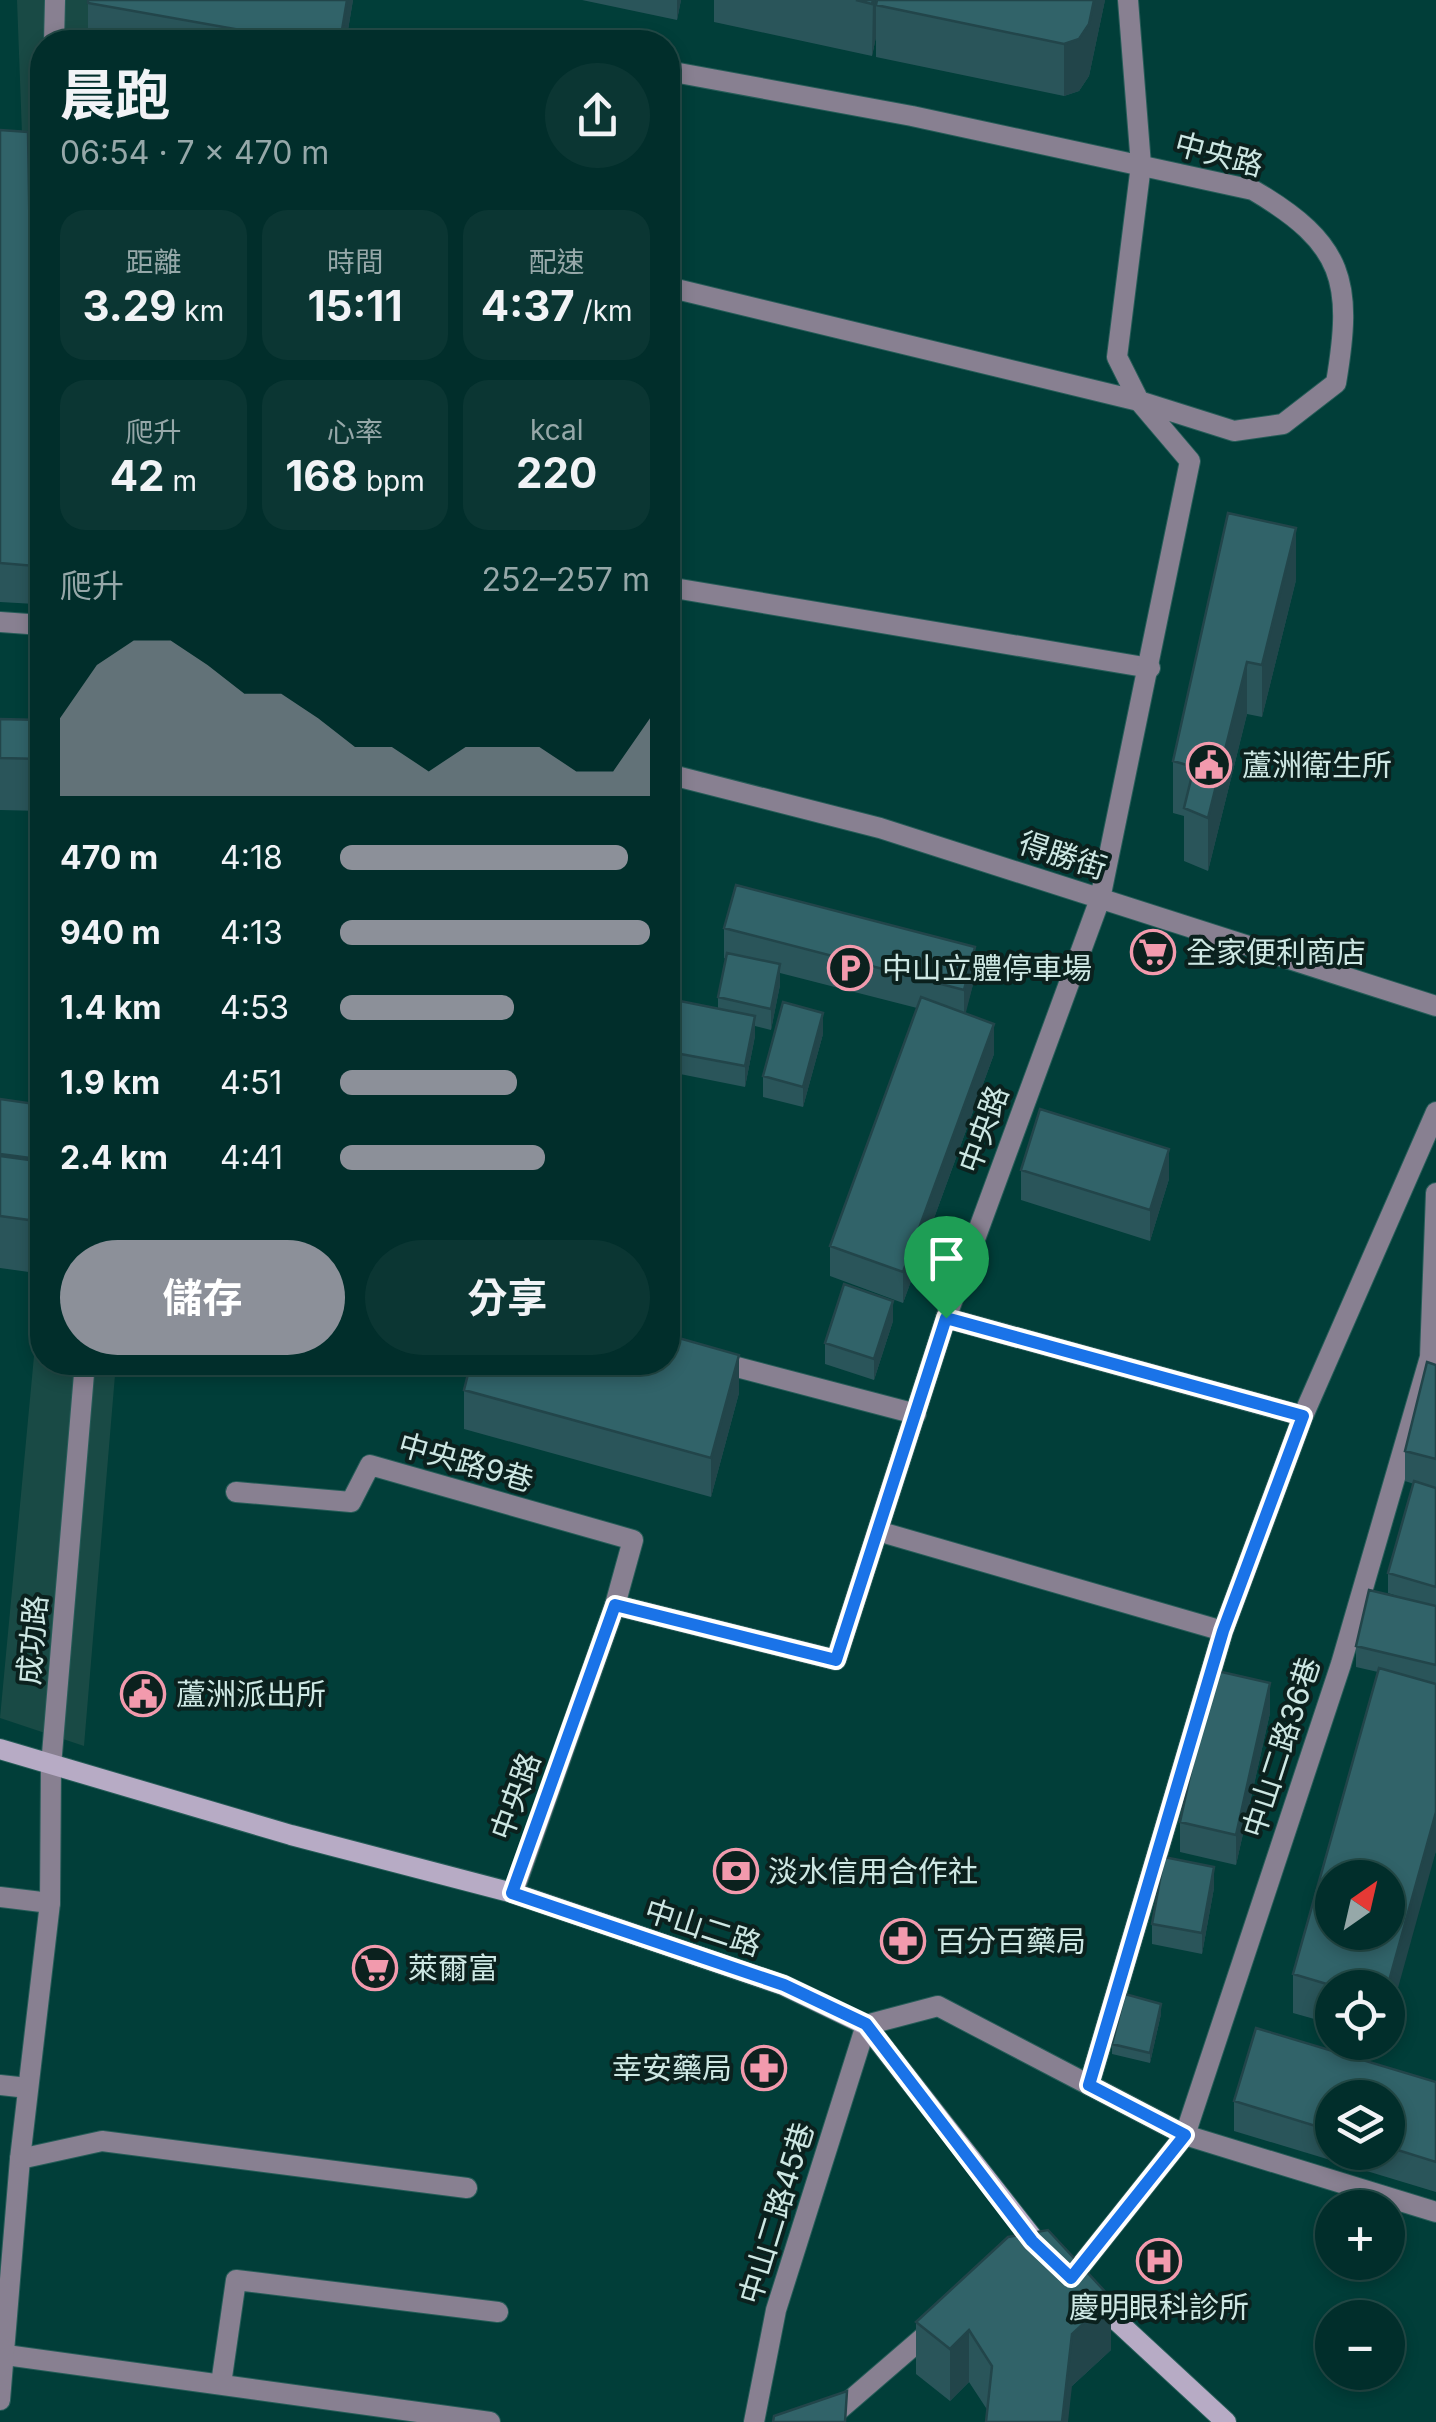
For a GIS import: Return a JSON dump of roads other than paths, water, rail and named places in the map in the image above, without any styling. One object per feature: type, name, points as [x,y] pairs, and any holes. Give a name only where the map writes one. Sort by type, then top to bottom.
[{"type":"street","points":[[54,30],[55,0]]},
{"type":"street","name":"中央路","points":[[512,1893],[615,1605],[836,1660],[881,1532],[946,1318],[1100,899],[1190,461],[1139,400],[1117,357],[1142,165],[1128,0]]},
{"type":"street","name":"中央路","points":[[680,73],[1253,190],[1299,217],[1332,257],[1346,319],[1336,383],[1283,424],[1234,431],[1139,400],[680,290]]},
{"type":"street","points":[[680,589],[1150,668]]},
{"type":"street","points":[[0,622],[30,624]]},
{"type":"street","name":"得勝街","points":[[680,777],[880,828],[1436,1006]]},
{"type":"street","points":[[1089,2085],[1223,1631],[1303,1416],[1436,1112]]},
{"type":"street","name":"中山二路36巷","points":[[1071,2278],[1185,2135],[1340,1664],[1433,1358],[1436,1193]]},
{"type":"street","points":[[946,1318],[1303,1416]]},
{"type":"street","points":[[680,1352],[916,1414]]},
{"type":"street","name":"成功路","points":[[0,2400],[6,2355],[7,2237],[50,1903],[51,1766],[84,1375]]},
{"type":"street","name":"中央路9巷","points":[[236,1492],[352,1502],[370,1466],[633,1540],[615,1605]]},
{"type":"street","points":[[881,1532],[1223,1631]]},
{"type":"street","name":"中山二路","points":[[0,1749],[512,1893],[784,1985],[866,2024],[1025,2248],[1071,2278],[1226,2422]]},
{"type":"street","points":[[0,1897],[50,1903]]},
{"type":"street","points":[[866,2024],[938,2006],[1185,2135],[1436,2212]]},
{"type":"street","name":"中山二路45巷","points":[[754,2422],[776,2310],[866,2024]]},
{"type":"street","points":[[0,2086],[28,2088]]},
{"type":"street","points":[[20,2159],[102,2141],[467,2188]]},
{"type":"street","points":[[221,2384],[236,2280],[498,2312]]},
{"type":"street","points":[[826,2422],[946,2318]]},
{"type":"street","points":[[6,2355],[490,2422]]},
{"type":"street","points":[[342,2422],[344,2400]]},
{"type":"place","name":"蘆洲衛生所","points":[[1209,765]]},
{"type":"place","name":"全家便利商店","points":[[1153,952]]},
{"type":"place","name":"中山立體停車場","points":[[850,968]]},
{"type":"place","name":"蘆洲派出所","points":[[143,1694]]},
{"type":"place","name":"淡水信用合作社","points":[[736,1871]]},
{"type":"place","name":"百分百藥局","points":[[903,1941]]},
{"type":"place","name":"萊爾富","points":[[375,1968]]},
{"type":"place","name":"幸安藥局","points":[[764,2068]]},
{"type":"place","name":"慶明眼科診所","points":[[1159,2261]]}]
